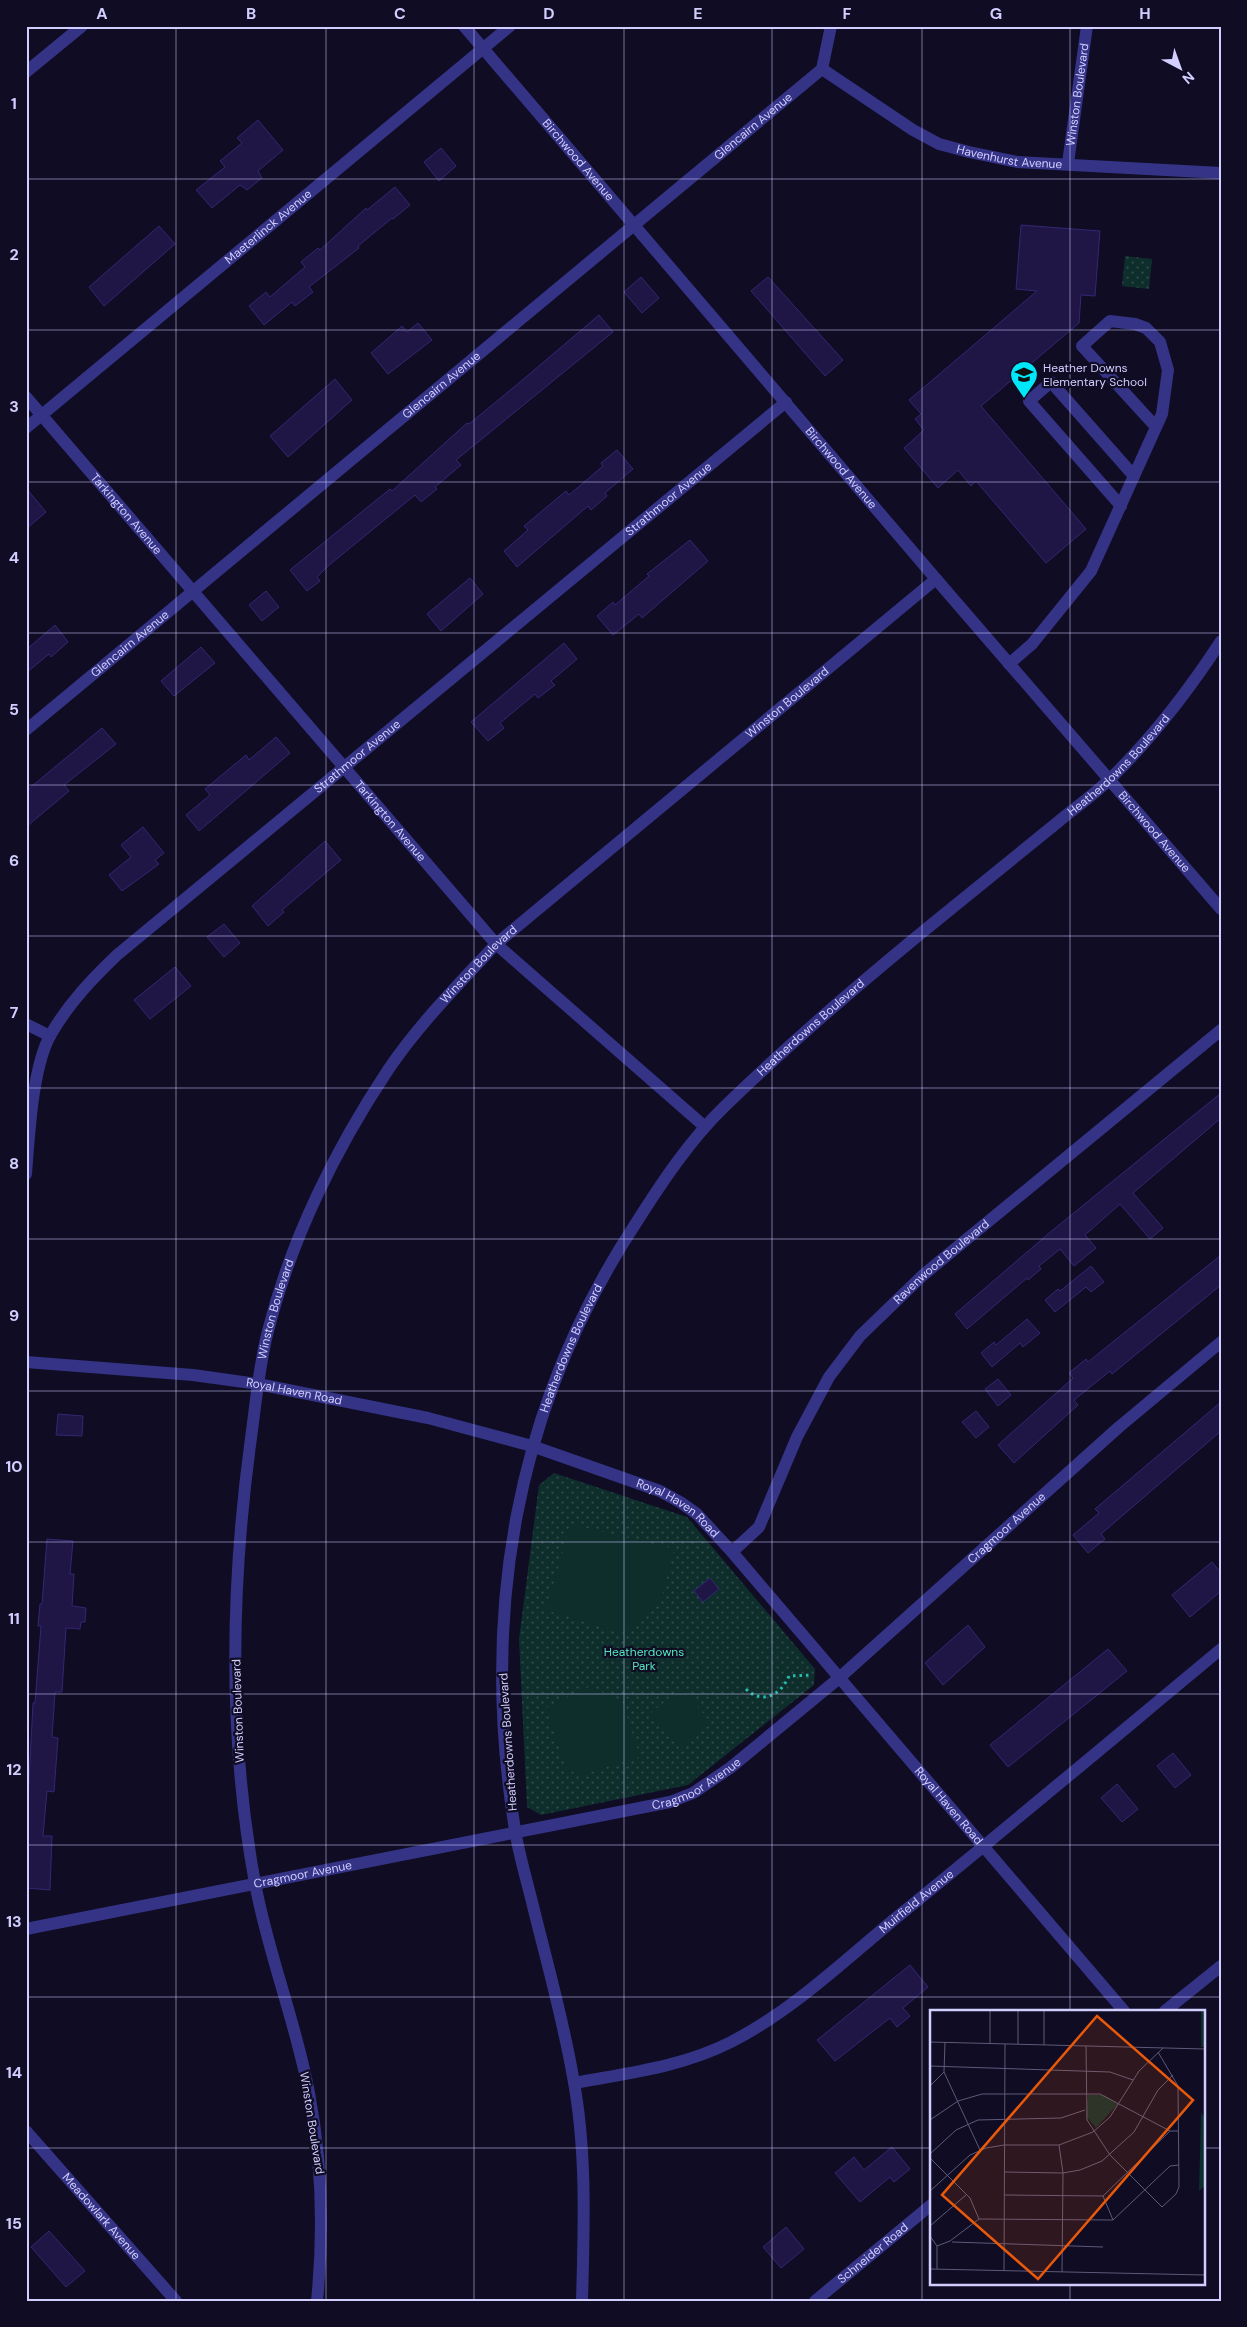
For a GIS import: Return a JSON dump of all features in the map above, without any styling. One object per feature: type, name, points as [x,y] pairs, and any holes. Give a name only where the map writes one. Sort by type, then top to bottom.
[{"type":"street","points":[[26,72],[82,26]]},
{"type":"street","name":"Birchwood Avenue","points":[[464,26],[636,225],[936,579],[1221,909]]},
{"type":"street","name":"Maeterlinck Avenue","points":[[26,428],[510,26]]},
{"type":"street","points":[[822,69],[831,26]]},
{"type":"street","name":"Winston Boulevard","points":[[1068,163],[1087,26]]},
{"type":"street","name":"Havenhurst Avenue","points":[[822,69],[913,130],[939,144],[1017,162],[1068,163],[1221,173]]},
{"type":"street","name":"Glencairn Avenue","points":[[26,730],[822,69]]},
{"type":"street","points":[[1009,664],[1032,644],[1091,571],[1162,414],[1168,370],[1160,342],[1146,328],[1135,324],[1110,321],[1082,346],[1156,427]]},
{"type":"street","points":[[1120,506],[1029,401],[1052,382],[1134,476]]},
{"type":"street","name":"Tarkington Avenue","points":[[26,397],[496,944],[704,1126]]},
{"type":"street","name":"Strathmoor Avenue","points":[[26,1174],[28,1140],[39,1072],[50,1036],[80,992],[117,955],[342,767],[786,402]]},
{"type":"street","name":"Winston Boulevard","points":[[317,2301],[321,2263],[321,2168],[309,2090],[255,1885],[240,1758],[236,1706],[236,1599],[241,1506],[258,1384],[268,1332],[282,1286],[325,1180],[365,1106],[402,1049],[496,944],[936,579]]},
{"type":"street","name":"Heatherdowns Boulevard","points":[[582,2301],[585,2191],[575,2083],[563,2024],[515,1833],[504,1722],[502,1612],[510,1549],[532,1446],[552,1382],[574,1331],[609,1267],[655,1193],[704,1126],[774,1059],[916,937],[1110,780],[1188,691],[1221,641]]},
{"type":"street","points":[[26,1024],[50,1036]]},
{"type":"street","name":"Ravenwood Boulevard","points":[[732,1552],[759,1528],[797,1437],[829,1377],[860,1336],[922,1276],[1221,1030]]},
{"type":"street","name":"Cragmoor Avenue","points":[[26,1929],[670,1802],[693,1793],[730,1768],[838,1679],[1119,1427],[1221,1342]]},
{"type":"street","name":"Royal Haven Road","points":[[26,1362],[183,1374],[258,1384],[428,1418],[532,1446],[660,1491],[680,1502],[697,1514],[732,1552],[838,1679],[1123,2010]]},
{"type":"street","name":"Muirfield Avenue","points":[[575,2083],[669,2065],[701,2056],[733,2041],[796,1999],[984,1847],[1221,1649]]},
{"type":"street","points":[[1166,2010],[1221,1966]]},
{"type":"street","name":"Meadowlark Avenue","points":[[26,2131],[176,2301]]},
{"type":"street","name":"Schneider Road","points":[[815,2301],[930,2206]]},
{"type":"path","points":[[746,1689],[759,1697],[775,1695],[781,1690],[789,1676],[812,1676]]},
{"type":"green space","points":[[1125,256],[1152,259],[1149,289],[1122,286]]},
{"type":"green space","name":"Heatherdowns Park","points":[[554,1473],[687,1517],[815,1669],[814,1685],[688,1785],[541,1815],[527,1807],[519,1639],[539,1485]]},
{"type":"green space","points":[[578,1526],[674,1549],[660,1604],[622,1633],[546,1610],[568,1533]]},
{"type":"green space","points":[[589,1687],[622,1701],[640,1757],[579,1775],[567,1769],[546,1708]]},
{"type":"green space","points":[[682,1688],[711,1723],[680,1748],[651,1713]]},
{"type":"building","points":[[258,120],[283,150],[258,171],[262,178],[247,190],[240,185],[212,208],[196,190],[225,167],[220,161],[242,143],[237,138]]},
{"type":"building","points":[[441,148],[456,166],[439,181],[424,162]]},
{"type":"building","points":[[395,187],[410,205],[309,287],[313,292],[295,306],[292,302],[264,325],[249,306],[266,292],[270,297],[305,267],[301,262],[318,248],[320,250],[366,208],[367,210]]},
{"type":"building","points":[[1021,225],[1100,231],[1095,296],[1081,295],[1079,323],[981,406],[1086,529],[1046,563],[976,481],[971,486],[958,470],[938,488],[904,448],[924,430],[915,419],[921,414],[909,400],[1037,291],[1016,289]]},
{"type":"building","points":[[159,226],[175,244],[104,306],[89,287]]},
{"type":"building","points":[[641,277],[659,298],[642,313],[624,292]]},
{"type":"building","points":[[768,277],[843,360],[825,376],[751,291]]},
{"type":"building","points":[[599,315],[613,332],[456,460],[461,465],[435,487],[437,489],[421,502],[415,495],[328,566],[317,577],[320,581],[307,591],[290,570],[390,489],[392,491],[467,423],[469,424]]},
{"type":"building","points":[[418,323],[432,340],[388,374],[371,353],[402,326],[407,332]]},
{"type":"building","points":[[335,379],[352,400],[288,457],[270,436]]},
{"type":"building","points":[[617,450],[633,469],[605,493],[607,496],[591,510],[588,506],[517,567],[504,551],[528,530],[524,526],[566,491],[569,495],[603,466],[601,463]]},
{"type":"building","points":[[26,488],[46,512],[26,529]]},
{"type":"building","points":[[690,540],[708,561],[642,618],[639,614],[613,635],[597,616],[613,602],[615,605],[649,576],[647,574]]},
{"type":"building","points":[[470,578],[483,594],[441,631],[427,614]]},
{"type":"building","points":[[266,591],[279,607],[262,621],[249,605]]},
{"type":"building","points":[[55,625],[68,642],[51,657],[49,654],[26,673],[26,650]]},
{"type":"building","points":[[564,643],[577,659],[551,681],[555,685],[538,698],[535,694],[500,723],[504,728],[488,741],[471,722]]},
{"type":"building","points":[[201,647],[215,663],[174,696],[161,681]]},
{"type":"building","points":[[102,728],[116,744],[64,785],[69,791],[26,827],[26,791]]},
{"type":"building","points":[[276,737],[290,753],[199,831],[186,815],[210,795],[205,789],[246,755],[249,760]]},
{"type":"building","points":[[143,827],[164,853],[155,860],[159,864],[122,891],[109,875],[131,857],[121,845]]},
{"type":"building","points":[[325,841],[341,860],[282,910],[284,912],[268,926],[252,906]]},
{"type":"building","points":[[224,924],[240,943],[224,957],[207,937]]},
{"type":"building","points":[[175,967],[191,986],[150,1019],[134,1000]]},
{"type":"building","points":[[1221,1093],[1221,1118],[1133,1193],[1163,1228],[1150,1239],[1120,1204],[1085,1235],[1096,1248],[1074,1266],[1060,1249],[1039,1266],[1041,1269],[1028,1280],[1027,1278],[967,1329],[955,1314],[1048,1234]]},
{"type":"building","points":[[1221,1255],[1221,1285],[1112,1374],[1110,1371],[1074,1400],[1078,1405],[1014,1463],[998,1445],[1073,1378],[1069,1373],[1086,1359],[1088,1362]]},
{"type":"building","points":[[1091,1266],[1104,1282],[1091,1292],[1086,1287],[1055,1312],[1045,1300],[1058,1289],[1060,1291]]},
{"type":"building","points":[[1027,1319],[1040,1333],[1023,1347],[1020,1343],[992,1367],[981,1353],[994,1342],[996,1345]]},
{"type":"building","points":[[998,1379],[1011,1395],[998,1406],[985,1389]]},
{"type":"building","points":[[1221,1402],[1221,1431],[1101,1534],[1105,1539],[1088,1553],[1073,1535],[1099,1513],[1095,1509]]},
{"type":"building","points":[[976,1411],[989,1427],[976,1438],[962,1422]]},
{"type":"building","points":[[58,1414],[83,1416],[82,1436],[56,1435]]},
{"type":"building","points":[[47,1539],[73,1541],[70,1574],[74,1574],[72,1606],[86,1608],[85,1622],[81,1622],[80,1629],[66,1628],[62,1692],[55,1692],[52,1737],[58,1738],[54,1792],[47,1791],[43,1836],[52,1836],[50,1890],[26,1888],[26,1801],[28,1801],[33,1703],[35,1703],[41,1626],[38,1626],[40,1604],[42,1604]]},
{"type":"building","points":[[1212,1562],[1221,1573],[1221,1591],[1190,1617],[1172,1595]]},
{"type":"building","points":[[710,1578],[719,1589],[703,1602],[694,1591]]},
{"type":"building","points":[[968,1625],[985,1647],[943,1685],[925,1663]]},
{"type":"building","points":[[1108,1649],[1127,1671],[1008,1767],[990,1745]]},
{"type":"building","points":[[1173,1753],[1191,1775],[1175,1788],[1157,1766]]},
{"type":"building","points":[[1117,1784],[1138,1809],[1122,1822],[1101,1798]]},
{"type":"building","points":[[910,1965],[928,1987],[903,2008],[910,2016],[897,2027],[890,2018],[835,2061],[817,2040]]},
{"type":"building","points":[[892,2147],[910,2169],[894,2182],[890,2177],[860,2202],[835,2173],[854,2157],[864,2170]]},
{"type":"building","points":[[786,2227],[804,2249],[781,2268],[763,2247]]},
{"type":"building","points":[[49,2231],[85,2271],[66,2287],[31,2247]]},
{"type":"place","name":"Heather Downs Elementary School","points":[[1024,399]]}]
